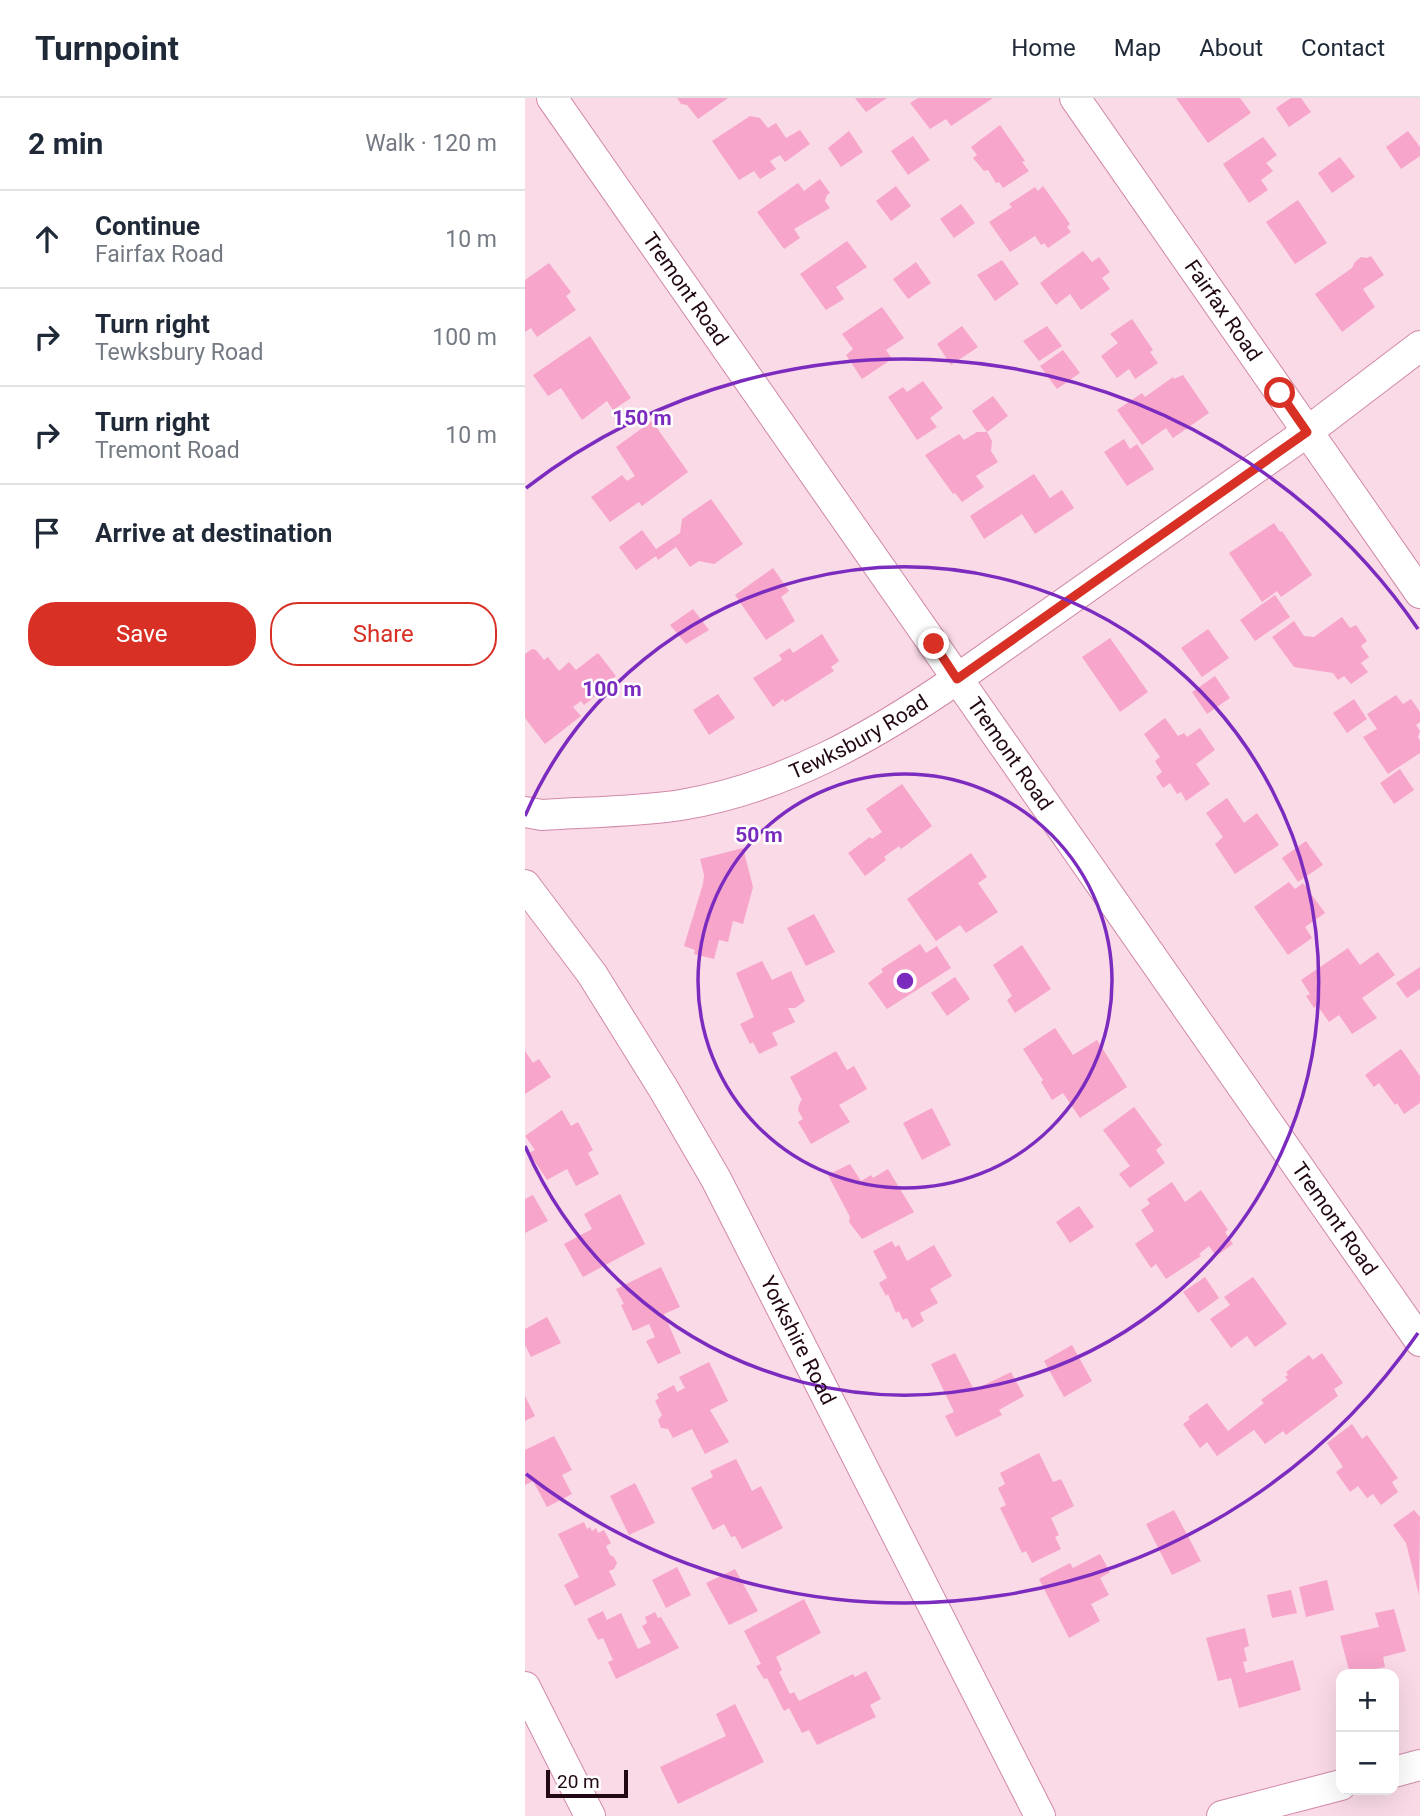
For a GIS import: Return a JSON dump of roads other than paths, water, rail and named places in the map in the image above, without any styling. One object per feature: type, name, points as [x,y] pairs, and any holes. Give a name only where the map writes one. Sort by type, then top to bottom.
[{"type":"street","name":"Tremont Road","points":[[552,98],[1420,1341]]},
{"type":"street","name":"Fairfax Road","points":[[1075,98],[1420,593]]},
{"type":"street","name":"Tewksbury Road","points":[[525,812],[542,815],[680,805],[732,794],[833,755],[907,713],[957,679],[1307,432],[1420,346]]},
{"type":"street","name":"Yorkshire Road","points":[[525,885],[591,974],[663,1088],[716,1179],[1040,1816]]},
{"type":"street","points":[[525,1687],[590,1816]]},
{"type":"street","points":[[1399,1771],[1420,1765]]},
{"type":"street","points":[[1222,1816],[1336,1786]]}]
